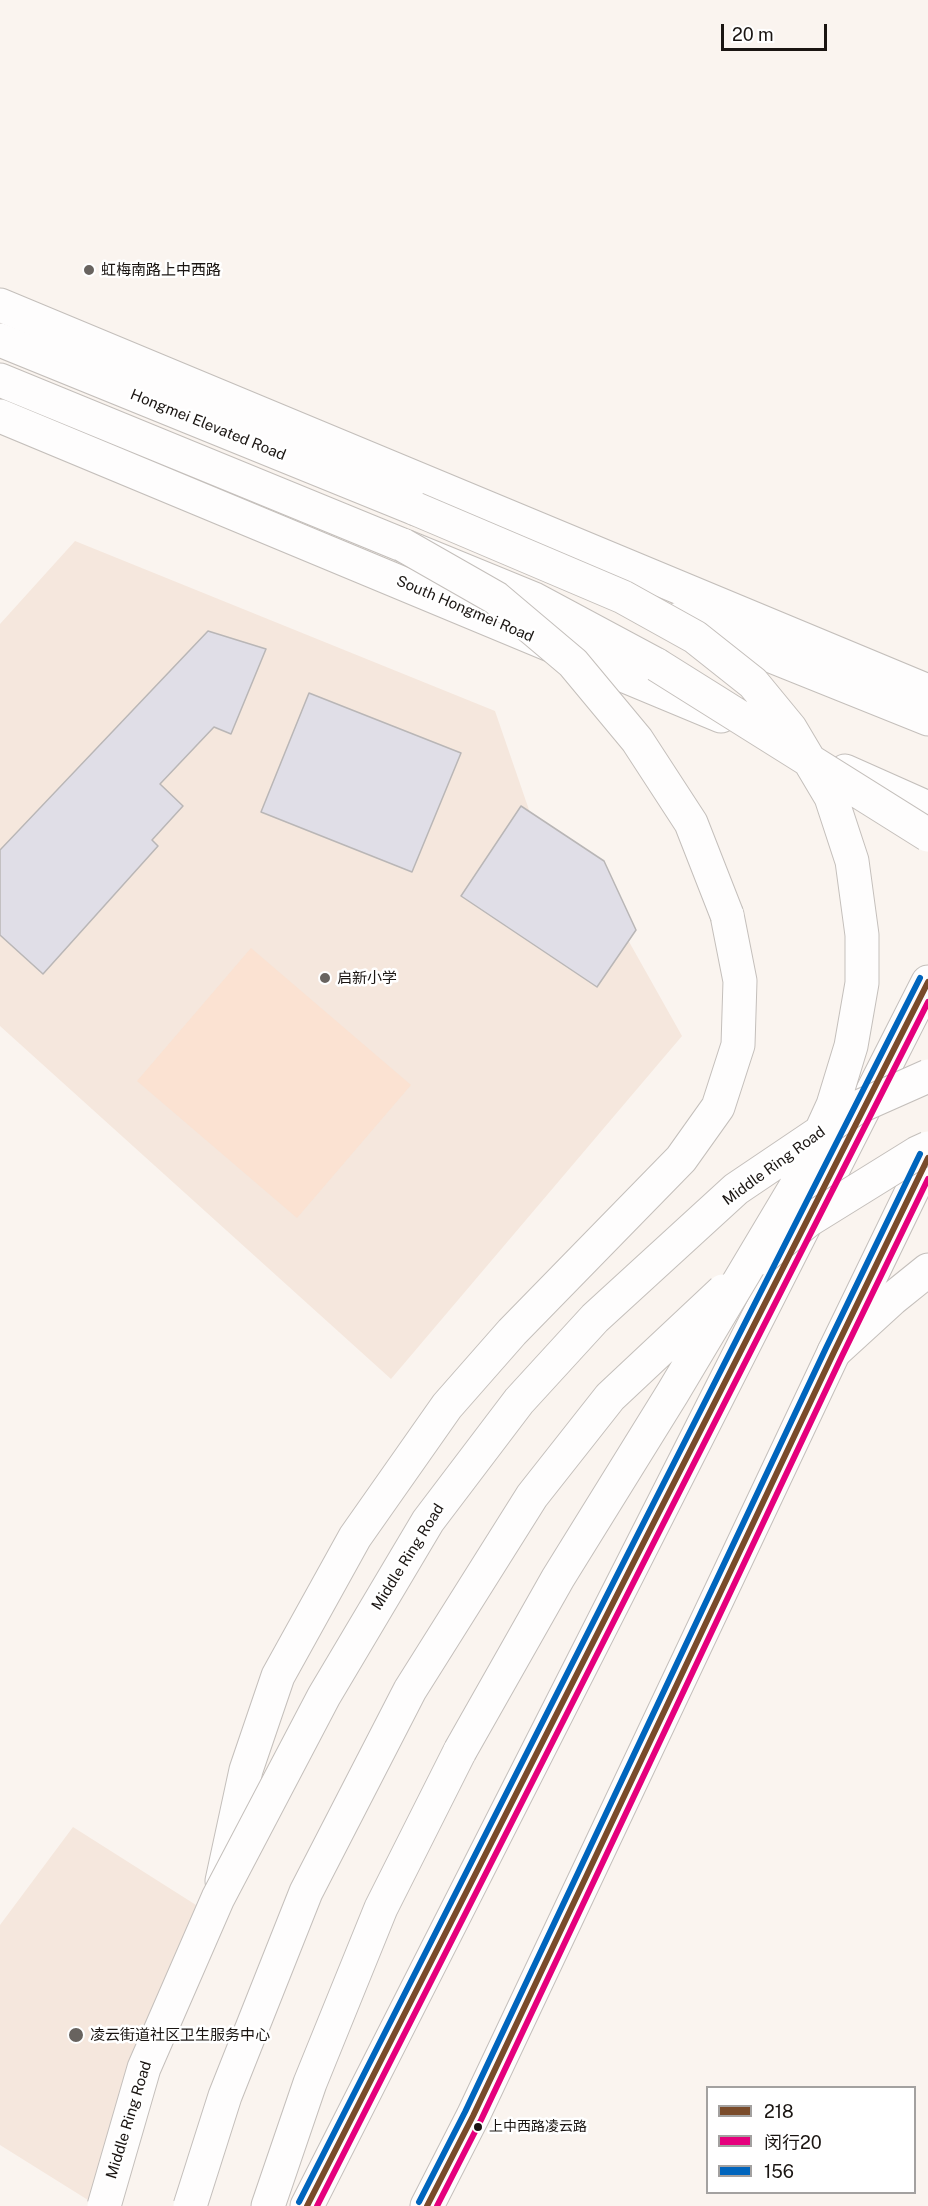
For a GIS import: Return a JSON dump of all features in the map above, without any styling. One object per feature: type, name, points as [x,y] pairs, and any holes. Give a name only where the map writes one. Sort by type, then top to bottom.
[{"type":"main road","points":[[0,305],[928,691]]},
{"type":"main road","name":"Hongmei Elevated Road","points":[[0,340],[416,509],[623,597]]},
{"type":"main road","points":[[0,380],[534,599],[657,665],[928,835]]},
{"type":"main road","name":"South Hongmei Road","points":[[0,416],[728,719],[928,808]]},
{"type":"main road","points":[[218,1898],[246,1770],[278,1676],[355,1537],[447,1406],[512,1332],[681,1159],[718,1107],[738,1045],[740,981],[727,915],[691,823],[637,740],[573,663],[496,598],[402,545]]},
{"type":"main road","points":[[623,597],[928,718]]},
{"type":"main road","points":[[268,2206],[310,2083],[381,1908],[454,1761],[558,1578],[672,1394],[796,1186],[833,1105],[851,1047],[862,983],[862,935],[852,861],[831,797],[790,728],[753,683],[695,637],[623,597]]},
{"type":"main road","points":[[307,2206],[928,982]]},
{"type":"main road","name":"Middle Ring Road","points":[[104,2206],[144,2068],[218,1898],[324,1696],[428,1521],[519,1401],[595,1318],[736,1189],[855,1108],[928,1076]]},
{"type":"main road","points":[[190,2206],[225,2096],[306,1892],[410,1690],[532,1496],[610,1397],[705,1306],[809,1220],[928,1148]]},
{"type":"main road","points":[[427,2206],[473,2116],[928,1158]]},
{"type":"main road","points":[[834,1352],[892,1299],[928,1270]]},
{"type":"shaded area","name":"启新小学","points":[[75,541],[495,711],[539,839],[623,931],[682,1036],[391,1379],[0,1026],[0,624]]},
{"type":"shaded area","points":[[251,948],[411,1085],[297,1218],[137,1081]]},
{"type":"shaded area","name":"凌云街道社区卫生服务中心","points":[[73,1827],[196,1905],[96,2205],[0,2145],[0,1925]]},
{"type":"building","points":[[208,631],[266,649],[231,734],[214,727],[160,784],[183,806],[152,840],[158,846],[43,974],[0,935],[0,850]]},
{"type":"building","points":[[309,693],[461,753],[412,872],[261,812]]},
{"type":"building","points":[[521,806],[604,861],[636,930],[597,987],[461,896]]},
{"type":"transit line","name":"156","points":[[299,2202],[920,978]]},
{"type":"transit line","name":"218","points":[[307,2206],[928,982]]},
{"type":"transit line","name":"闵行20","points":[[317,2206],[928,1002]]},
{"type":"transit line","name":"156","points":[[419,2202],[465,2112],[920,1154]]},
{"type":"transit line","name":"218","points":[[427,2206],[473,2116],[928,1158]]},
{"type":"transit line","name":"闵行20","points":[[437,2206],[481,2120],[928,1179]]},
{"type":"place","name":"虹梅南路上中西路","points":[[89,270]]},
{"type":"place","name":"启新小学","points":[[325,978]]},
{"type":"place","name":"凌云街道社区卫生服务中心","points":[[76,2035]]},
{"type":"place","name":"上中西路凌云路","points":[[478,2127]]}]
